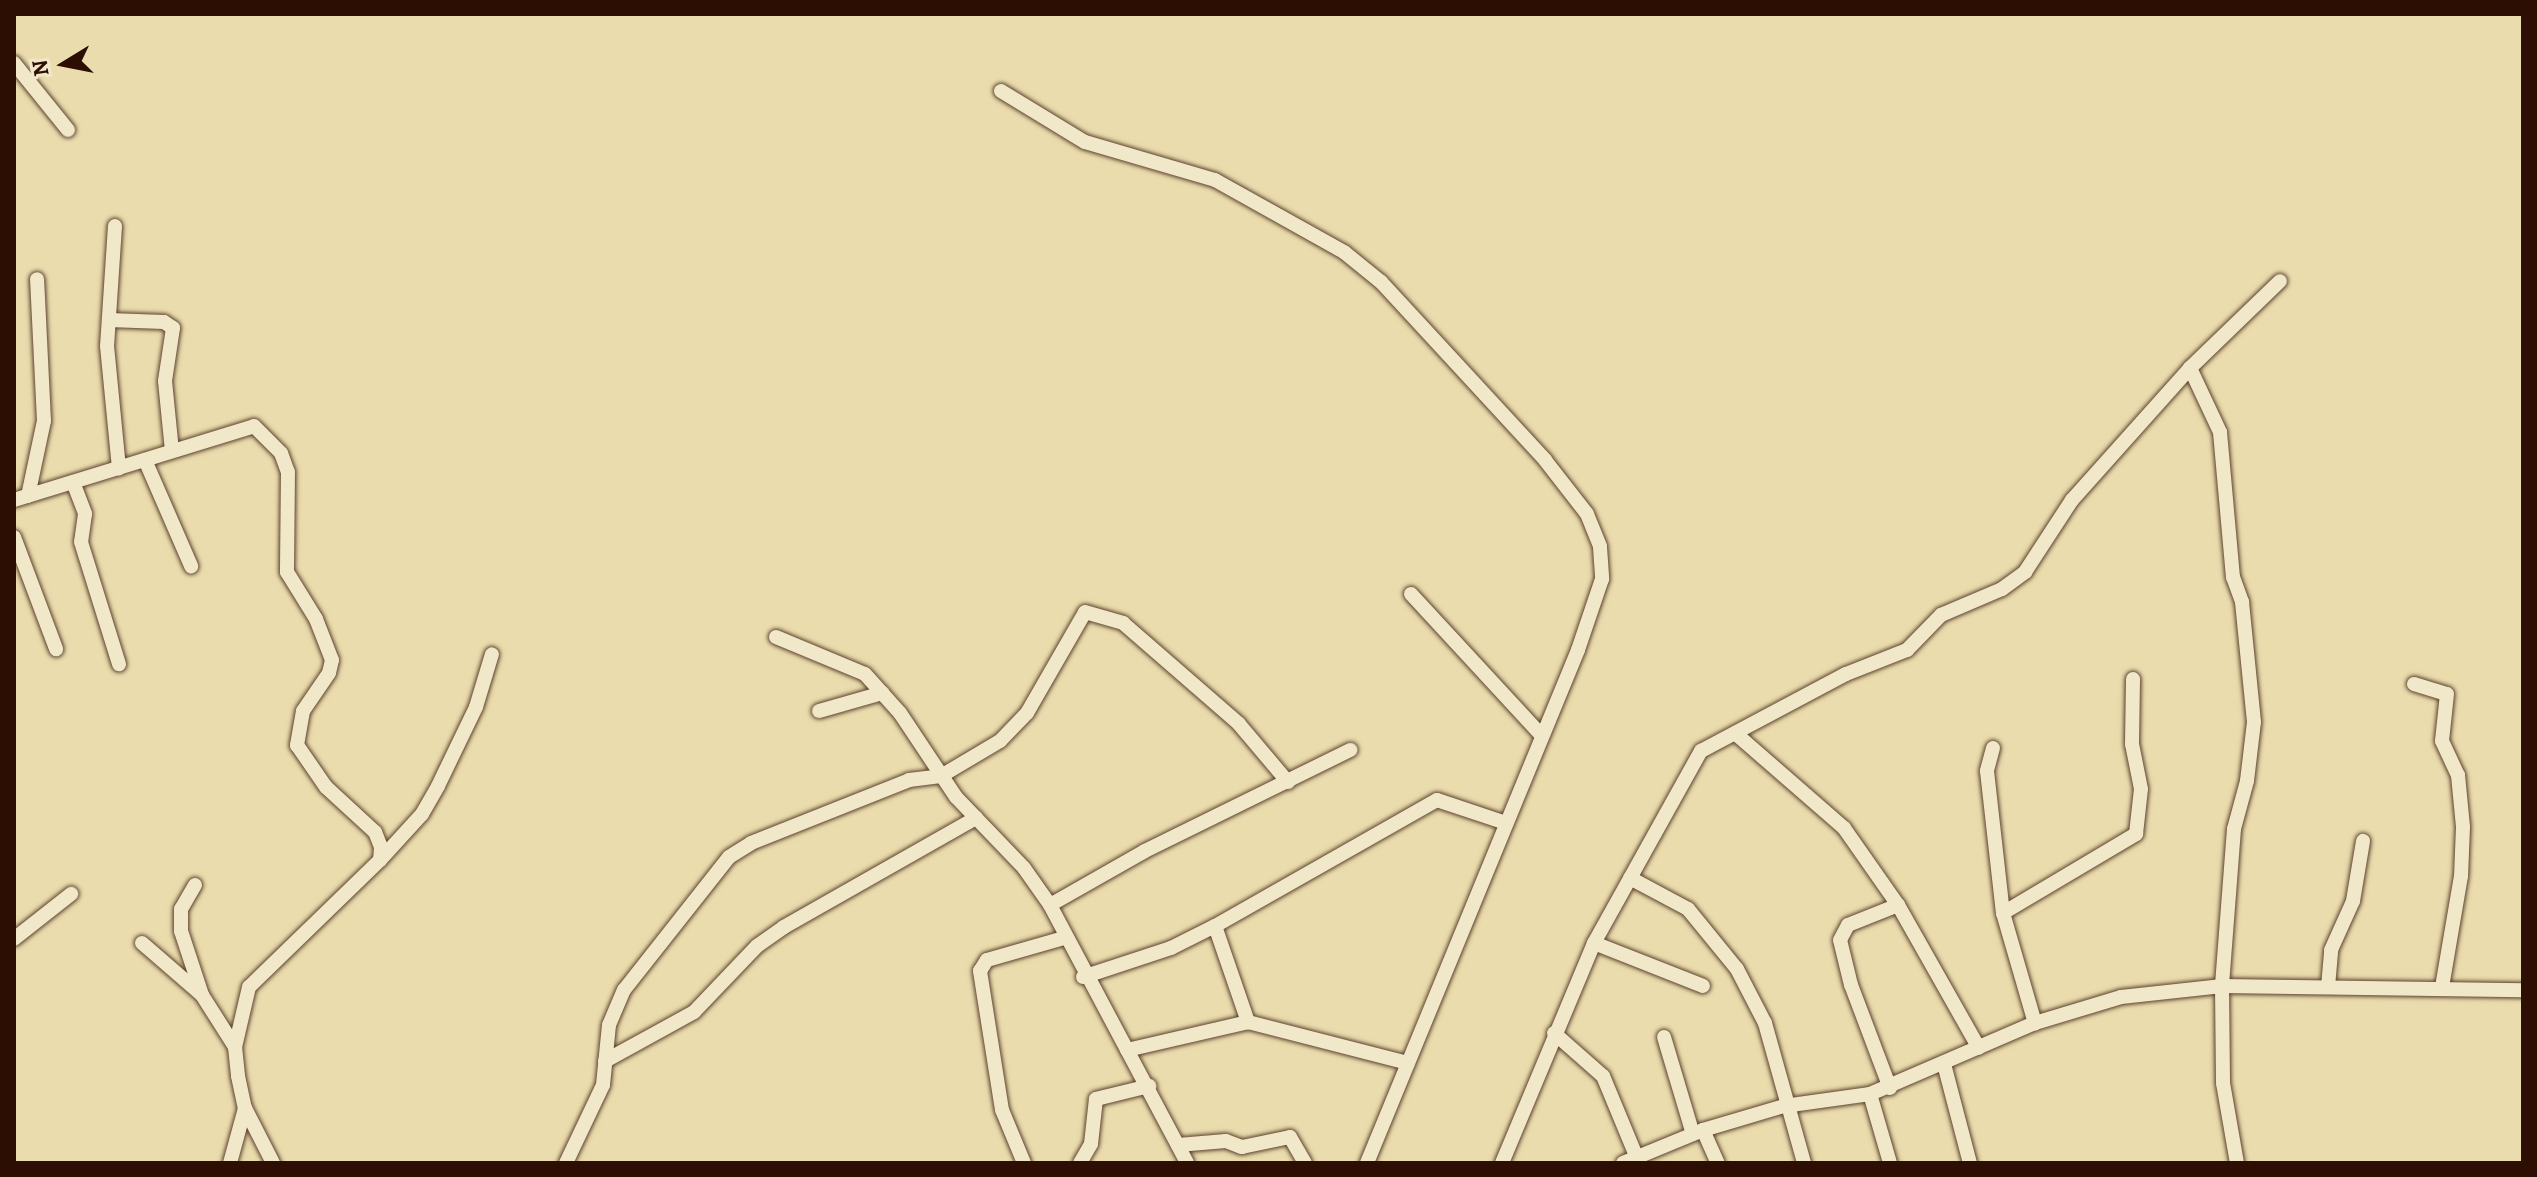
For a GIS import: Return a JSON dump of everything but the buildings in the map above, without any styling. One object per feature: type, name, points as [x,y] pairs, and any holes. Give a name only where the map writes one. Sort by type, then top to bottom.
[{"type":"street","points":[[14,63],[68,130]]},
{"type":"street","points":[[1001,91],[1085,142],[1215,180],[1344,252],[1381,282],[1545,460],[1587,514],[1600,547],[1602,579],[1367,1163]]},
{"type":"street","points":[[115,226],[109,320],[119,468]]},
{"type":"street","points":[[21,498],[44,421],[37,279]]},
{"type":"street","points":[[1502,1163],[1594,943],[1701,751],[1846,674],[1907,650],[1941,615],[2002,589],[2025,572],[2072,500],[2190,368],[2280,281]]},
{"type":"street","points":[[109,320],[164,322],[173,328],[165,381],[172,451]]},
{"type":"street","points":[[2190,368],[2220,432],[2233,577],[2242,602],[2254,722],[2247,781],[2234,829],[2222,986],[2223,1083],[2237,1163]]},
{"type":"street","points":[[21,498],[244,428],[254,426],[266,434],[288,472],[287,572],[327,641],[329,673],[303,711],[297,745],[326,787],[375,832],[380,860]]},
{"type":"street","points":[[145,460],[191,566]]},
{"type":"street","points":[[73,482],[85,514],[81,542],[119,664]]},
{"type":"street","points":[[14,537],[56,649]]},
{"type":"street","points":[[1411,594],[1541,735]]},
{"type":"street","points":[[566,1163],[588,1124],[605,1061],[609,1025],[624,990],[729,857],[751,843],[909,780],[941,776],[1000,741],[1027,713],[1085,612],[1093,610],[1123,623],[1239,724],[1288,782]]},
{"type":"street","points":[[776,637],[855,667],[882,693],[941,776],[976,818],[1024,868],[1050,905],[1083,977],[1149,1086],[1178,1145],[1182,1162]]},
{"type":"street","points":[[273,1163],[245,1108],[235,1047],[249,987],[380,860],[422,814],[476,707],[492,654]]},
{"type":"street","points":[[2003,913],[2136,834],[2141,789],[2132,744],[2133,679]]},
{"type":"street","points":[[2414,684],[2447,694],[2442,741],[2458,775],[2461,876],[2442,987]]},
{"type":"street","points":[[819,711],[882,693]]},
{"type":"street","points":[[1736,734],[1844,828],[1898,905],[1979,1048]]},
{"type":"street","points":[[1993,748],[1987,771],[2003,913],[2035,1023]]},
{"type":"street","points":[[1050,905],[1145,851],[1350,750]]},
{"type":"street","points":[[1083,977],[1171,948],[1215,926],[1437,800],[1506,823]]},
{"type":"street","points":[[605,1061],[694,1012],[757,946],[784,927],[976,818]]},
{"type":"street","points":[[2328,987],[2331,950],[2353,901],[2363,841]]},
{"type":"street","points":[[1630,878],[1688,909],[1737,969],[1765,1023],[1784,1106],[1804,1163]]},
{"type":"street","points":[[195,885],[181,909],[181,931],[202,995],[235,1047]]},
{"type":"street","points":[[14,939],[71,894]]},
{"type":"street","points":[[1890,1088],[1851,985],[1840,940],[1848,925],[1898,905]]},
{"type":"street","points":[[1215,926],[1248,1022]]},
{"type":"street","points":[[1024,1163],[1002,1110],[980,971],[987,960],[1064,938]]},
{"type":"street","points":[[142,943],[202,995]]},
{"type":"street","points":[[1594,943],[1703,986]]},
{"type":"street","points":[[1554,1033],[1603,1076],[1630,1160],[1698,1132],[1784,1106],[1870,1094],[1890,1088],[2035,1023],[2121,997],[2222,986],[2523,990]]},
{"type":"street","points":[[1127,1050],[1248,1022],[1408,1063]]},
{"type":"street","points":[[1664,1037],[1698,1132],[1718,1163]]},
{"type":"street","points":[[1944,1064],[1970,1163]]},
{"type":"street","points":[[1080,1163],[1091,1144],[1096,1099],[1149,1086]]},
{"type":"street","points":[[1870,1094],[1890,1163]]},
{"type":"street","points":[[230,1163],[245,1108]]},
{"type":"street","points":[[1178,1145],[1226,1141],[1242,1147],[1290,1137],[1305,1163]]}]
